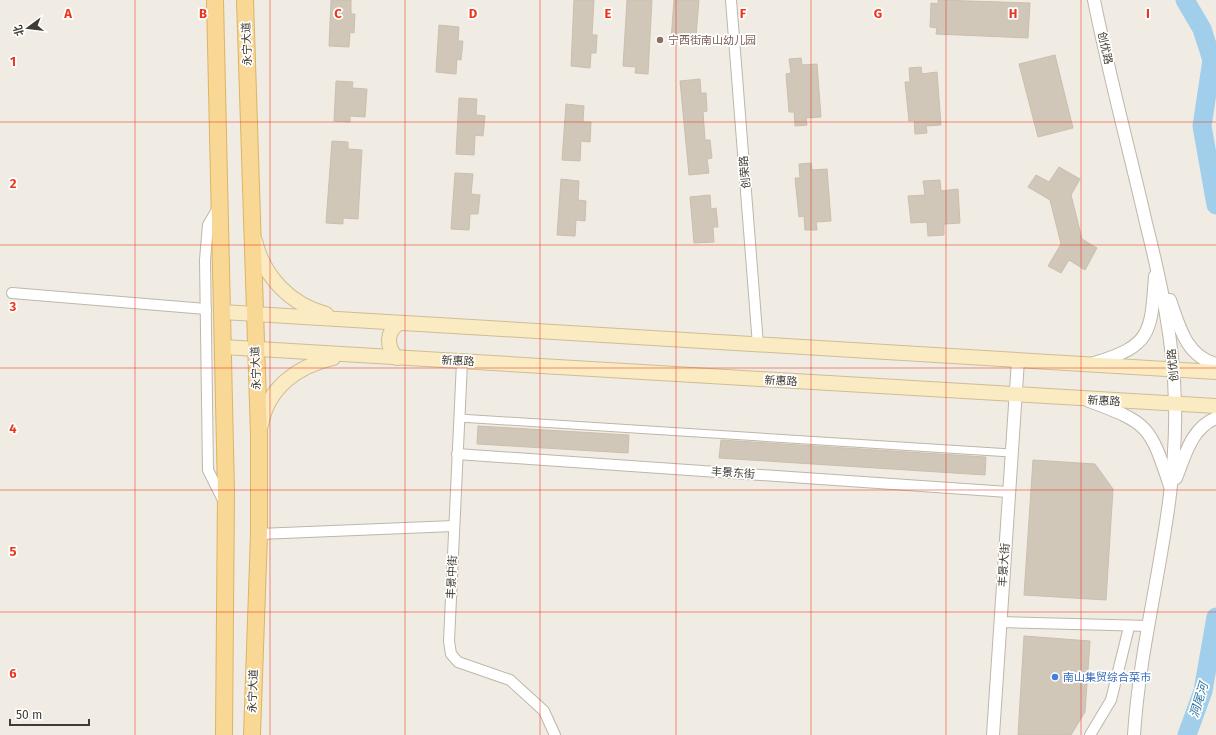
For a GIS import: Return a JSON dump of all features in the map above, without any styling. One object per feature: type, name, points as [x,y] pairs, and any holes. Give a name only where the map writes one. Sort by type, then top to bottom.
[{"type":"main road","points":[[215,0],[226,506],[224,735]]},
{"type":"main road","name":"永宁大道","points":[[245,0],[253,233],[255,349],[259,435],[259,534],[252,735]]},
{"type":"main road","points":[[253,233],[258,253],[267,272],[280,288],[296,301],[315,310],[348,320]]},
{"type":"main road","points":[[222,312],[1174,370],[1212,367]]},
{"type":"main road","points":[[397,358],[390,349],[388,339],[392,330],[399,323]]},
{"type":"main road","name":"新惠路","points":[[223,347],[1086,400],[1211,406]]},
{"type":"main road","points":[[259,435],[262,418],[268,402],[278,388],[290,376],[304,367],[320,361],[346,355]]},
{"type":"street","name":"创荣路","points":[[731,0],[758,344]]},
{"type":"street","name":"创优路","points":[[1094,0],[1156,265],[1170,334],[1176,405],[1175,448],[1171,491],[1141,666],[1134,735]]},
{"type":"street","points":[[220,204],[208,225],[205,260],[208,470],[226,506]]},
{"type":"street","points":[[1090,365],[1120,356],[1131,350],[1147,331],[1152,319],[1156,265]]},
{"type":"street","points":[[1156,265],[1189,347],[1212,367]]},
{"type":"street","points":[[12,293],[206,309]]},
{"type":"street","name":"丰景大街","points":[[992,735],[1018,360]]},
{"type":"street","name":"丰景中街","points":[[462,362],[449,641],[451,654],[458,662],[510,680],[544,712],[555,735]]},
{"type":"street","points":[[1086,400],[1131,417],[1142,425],[1151,435],[1157,447],[1171,491]]},
{"type":"street","points":[[459,418],[1011,453]]},
{"type":"street","points":[[1171,491],[1191,442],[1198,430],[1212,420]]},
{"type":"street","name":"丰景东街","points":[[457,454],[1008,492]]},
{"type":"street","points":[[259,534],[454,526]]},
{"type":"street","points":[[1000,622],[1149,626]]},
{"type":"street","points":[[1090,735],[1111,700],[1129,626]]},
{"type":"building","points":[[331,0],[351,0],[351,14],[355,14],[354,33],[350,32],[349,47],[329,46]]},
{"type":"building","points":[[574,0],[594,0],[592,35],[597,35],[596,53],[591,53],[590,68],[571,66]]},
{"type":"building","points":[[627,0],[652,0],[648,74],[635,73],[636,67],[623,66]]},
{"type":"building","points":[[674,0],[699,0],[696,36],[685,36],[685,41],[671,40]]},
{"type":"building","points":[[938,0],[1030,3],[1028,38],[936,34],[937,28],[930,27],[931,3],[938,4]]},
{"type":"building","points":[[439,25],[459,27],[458,41],[463,41],[461,60],[457,59],[456,74],[436,72]]},
{"type":"building","points":[[1055,55],[1073,128],[1038,137],[1019,64]]},
{"type":"building","points":[[801,58],[802,65],[817,64],[821,117],[806,118],[807,125],[795,126],[794,112],[789,112],[786,74],[791,73],[789,59]]},
{"type":"building","points":[[921,67],[922,74],[937,72],[941,125],[926,126],[927,133],[915,134],[914,120],[909,121],[905,82],[910,82],[909,68]]},
{"type":"building","points":[[700,79],[701,93],[706,93],[707,111],[703,112],[705,140],[710,140],[712,158],[707,159],[709,173],[689,175],[680,81]]},
{"type":"building","points":[[336,81],[353,82],[352,88],[367,89],[365,117],[350,116],[350,122],[334,121]]},
{"type":"building","points":[[459,98],[477,99],[476,115],[485,116],[483,136],[475,135],[474,155],[456,154]]},
{"type":"building","points":[[566,104],[584,106],[583,122],[591,122],[590,142],[581,141],[580,161],[562,160]]},
{"type":"building","points":[[332,141],[348,142],[348,149],[362,150],[358,219],[343,218],[343,224],[326,223]]},
{"type":"building","points":[[811,163],[812,170],[827,169],[831,221],[816,222],[817,230],[805,230],[804,216],[799,217],[795,178],[800,178],[799,164]]},
{"type":"building","points":[[1059,167],[1080,179],[1071,195],[1082,239],[1097,248],[1085,270],[1069,260],[1061,273],[1048,266],[1061,244],[1050,200],[1028,187],[1036,175],[1049,182]]},
{"type":"building","points":[[455,173],[473,174],[471,194],[480,195],[478,214],[470,214],[469,230],[451,229]]},
{"type":"building","points":[[561,179],[579,181],[578,200],[586,201],[585,221],[576,220],[575,236],[557,235]]},
{"type":"building","points":[[940,180],[941,191],[958,189],[960,223],[944,224],[944,235],[928,236],[927,222],[911,223],[908,196],[925,195],[923,181]]},
{"type":"building","points":[[710,195],[711,209],[716,208],[718,227],[713,227],[714,242],[694,243],[690,197]]},
{"type":"building","points":[[478,426],[629,435],[628,453],[477,444]]},
{"type":"building","points":[[721,440],[986,457],[985,475],[719,458]]},
{"type":"building","points":[[1033,460],[1095,464],[1113,489],[1106,600],[1024,595]]},
{"type":"building","name":"南山集贸综合菜市","points":[[1024,636],[1090,641],[1085,712],[1071,735],[1018,735]]},
{"type":"waterway","name":"洞尾河","points":[[1185,0],[1202,29],[1212,60],[1202,126],[1216,205]]},
{"type":"waterway","name":"洞尾河","points":[[1187,735],[1203,691],[1216,617]]},
{"type":"place","name":"宁西街南山幼儿园","points":[[660,40]]},
{"type":"place","name":"南山集贸综合菜市","points":[[1055,677]]}]
